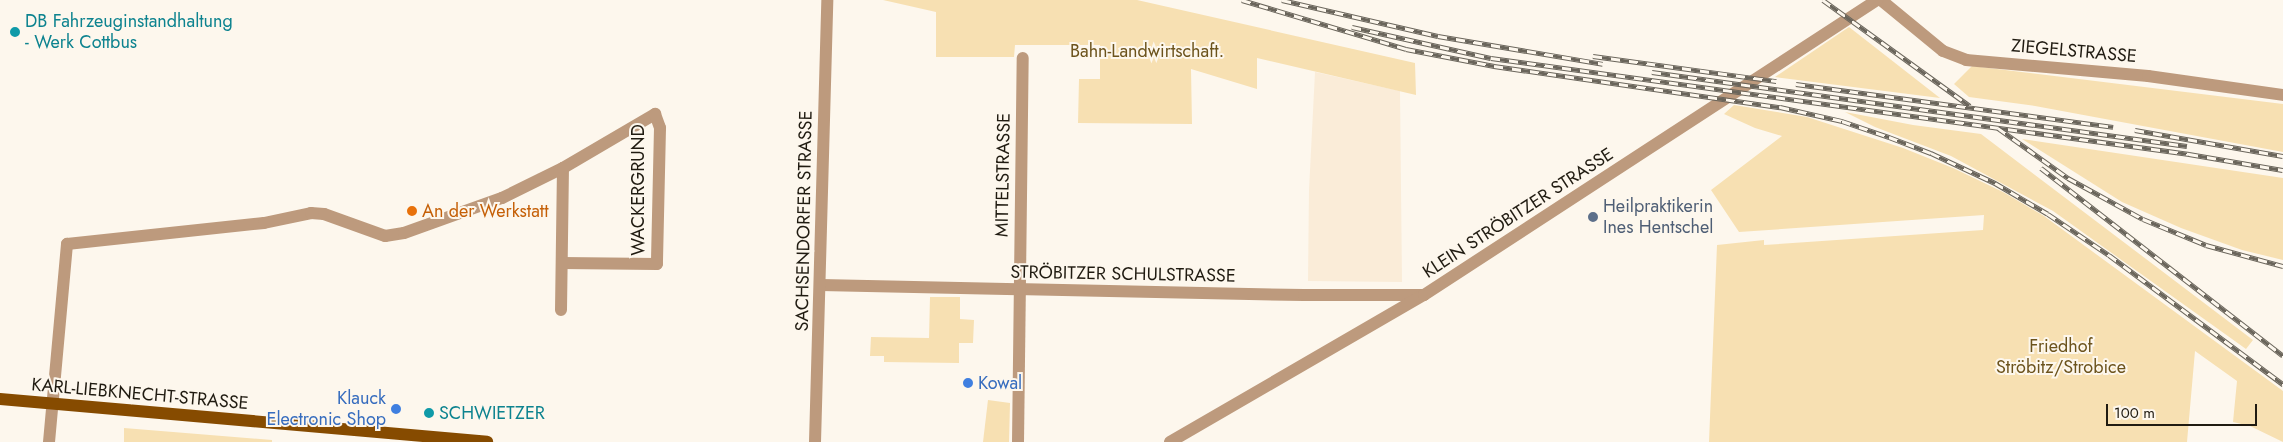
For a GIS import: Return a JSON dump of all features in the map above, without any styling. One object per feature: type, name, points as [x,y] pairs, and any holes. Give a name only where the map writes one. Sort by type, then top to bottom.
[{"type":"main road","name":"KARL-LIEBKNECHT-STRASSE","points":[[0,399],[487,442]]},
{"type":"street","name":"SACHSENDORFER STRASSE","points":[[816,442],[827,0]]},
{"type":"street","name":"KLEIN STRÖBITZER STRASSE","points":[[1170,442],[1424,296],[1877,0]]},
{"type":"street","name":"ZIEGELSTRASSE","points":[[1881,0],[1943,51],[1966,60],[2148,76],[2283,95]]},
{"type":"street","name":"MITTELSTRASSE","points":[[1018,442],[1023,58]]},
{"type":"street","name":"WACKERGRUND","points":[[562,263],[657,264],[660,128],[655,114],[563,168]]},
{"type":"street","points":[[49,442],[66,244],[264,223],[311,212],[324,214],[385,236],[404,233],[502,198],[563,168],[561,310]]},
{"type":"street","name":"STRÖBITZER SCHULSTRASSE","points":[[821,285],[1424,296]]},
{"type":"shaded area","points":[[1315,72],[1400,91],[1402,282],[1308,281],[1309,190]]},
{"type":"green space","name":"Bahn-Landwirtschaft.","points":[[883,0],[1137,0],[1415,63],[1416,95],[1257,58],[1257,89],[1191,69],[1192,124],[1078,123],[1079,79],[1100,79],[1100,45],[1015,45],[1014,57],[936,57],[936,12]]},
{"type":"green space","points":[[1849,27],[1940,98],[1775,77]]},
{"type":"green space","points":[[1972,66],[2283,104],[2283,152],[2035,106],[1969,97],[1954,84]]},
{"type":"green space","name":"Friedhof Ströbitz/Strobice","points":[[1734,105],[1807,117],[1903,148],[1953,168],[2003,192],[2044,216],[2283,391],[2283,442],[2250,426],[2233,422],[2237,381],[2195,351],[2187,442],[1709,442],[1717,245],[1764,240],[1764,245],[1983,230],[1984,215],[1739,232],[1711,190],[1782,136],[1755,128],[1724,114]]},
{"type":"green space","points":[[1845,112],[1913,125],[1981,134],[2253,340],[2246,349],[2053,211],[1951,156],[1875,127]]},
{"type":"green space","points":[[2022,139],[2283,178],[2283,260],[2242,250],[2181,228],[2122,202]]},
{"type":"green space","points":[[930,297],[960,297],[960,319],[974,320],[973,343],[959,343],[959,363],[884,362],[884,356],[870,356],[871,337],[929,338]]},
{"type":"green space","points":[[988,400],[1010,403],[1009,442],[983,442]]},
{"type":"green space","points":[[124,428],[272,440],[272,442],[124,442]]},
{"type":"railway","points":[[1242,0],[1406,49],[1494,66],[1780,107],[1842,121],[1889,137],[1931,153],[1995,183],[2048,214],[2109,255],[2283,384]]},
{"type":"railway","points":[[1282,0],[1438,36],[1603,64]]},
{"type":"railway","points":[[1823,0],[1970,106]]},
{"type":"railway","points":[[1352,27],[1491,58],[2189,154],[2283,170]]},
{"type":"railway","points":[[1593,56],[1776,81]]},
{"type":"railway","points":[[1652,72],[2187,146]]},
{"type":"railway","points":[[1796,84],[2113,127]]},
{"type":"railway","points":[[1998,128],[2068,178],[2143,219],[2206,245],[2283,266]]},
{"type":"railway","points":[[2135,130],[2283,156]]},
{"type":"railway","points":[[2041,168],[2283,356]]},
{"type":"place","name":"DB Fahrzeuginstandhaltung - Werk Cottbus","points":[[15,32]]},
{"type":"place","name":"An der Werkstatt","points":[[412,211]]},
{"type":"place","name":"Heilpraktikerin Ines Hentschel","points":[[1593,217]]},
{"type":"place","name":"Kowal","points":[[968,383]]},
{"type":"place","name":"Klauck Electronic Shop","points":[[396,409]]},
{"type":"place","name":"SCHWIETZER","points":[[429,413]]}]
